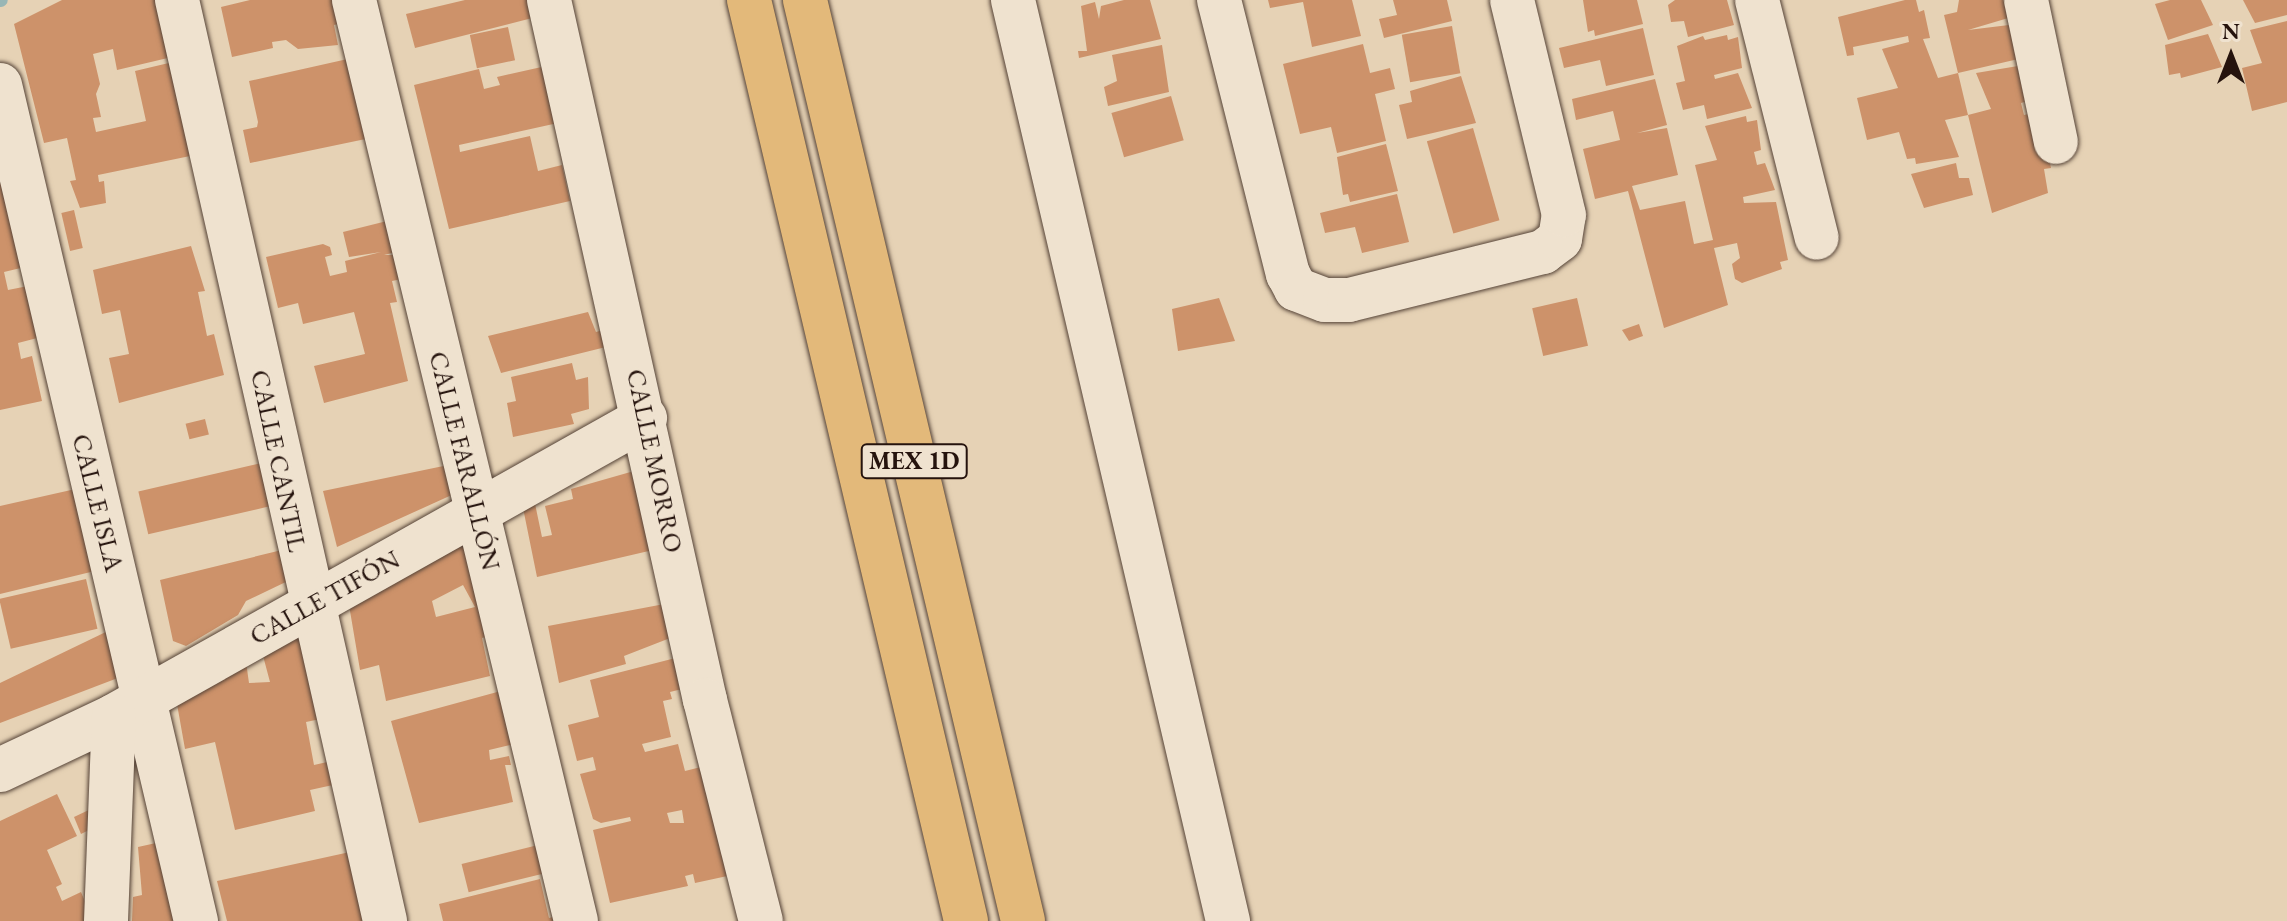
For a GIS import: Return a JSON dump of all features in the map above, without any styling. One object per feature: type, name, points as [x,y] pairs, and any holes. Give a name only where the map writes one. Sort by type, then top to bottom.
[{"type":"highway","name":"MEX 1D","points":[[749,0],[966,921]]},
{"type":"highway","name":"MEX 1D","points":[[805,0],[1023,921]]},
{"type":"street","name":"CALLE CANTIL","points":[[177,0],[310,607],[385,921]]},
{"type":"street","name":"CALLE FARALLÓN","points":[[354,0],[576,921]]},
{"type":"street","name":"CALLE MORRO","points":[[549,0],[645,418],[705,700],[761,921]]},
{"type":"street","points":[[1013,0],[1228,921]]},
{"type":"street","points":[[1219,0],[1296,289],[1325,300],[1349,300],[1543,252],[1560,239],[1564,215],[1512,0]]},
{"type":"street","points":[[1757,0],[1817,238]]},
{"type":"street","points":[[2026,0],[2056,142]]},
{"type":"street","name":"CALLE ISLA","points":[[0,85],[129,708],[196,921]]},
{"type":"street","name":"CALLE TIFÓN","points":[[0,770],[129,708],[645,418]]},
{"type":"street","points":[[106,921],[129,708]]},
{"type":"building","points":[[62,0],[158,0],[172,57],[117,70],[113,49],[93,54],[100,84],[96,94],[101,117],[93,118],[96,132],[146,121],[135,71],[173,62],[195,155],[98,175],[99,182],[104,181],[106,203],[80,208],[70,181],[76,180],[67,138],[44,143],[14,24]]},
{"type":"building","points":[[250,0],[337,0],[342,23],[334,25],[338,45],[298,49],[286,40],[272,42],[273,48],[232,57],[221,7]]},
{"type":"building","points":[[465,0],[540,0],[544,15],[415,48],[406,14]]},
{"type":"building","points":[[1124,0],[1150,0],[1161,39],[1079,58],[1078,51],[1087,51],[1081,6],[1095,2],[1099,19],[1101,6]]},
{"type":"building","points":[[1268,0],[1352,0],[1361,36],[1312,47],[1303,2],[1270,8]]},
{"type":"building","points":[[1393,0],[1447,0],[1452,21],[1384,38],[1379,19],[1397,15]]},
{"type":"building","points":[[1583,0],[1637,0],[1643,24],[1595,36],[1594,30],[1588,32]]},
{"type":"building","points":[[1675,0],[1727,0],[1734,25],[1688,37],[1684,21],[1671,22],[1668,5]]},
{"type":"building","points":[[1916,0],[1919,12],[1924,10],[1930,38],[1923,39],[1938,78],[1958,73],[1968,115],[1945,120],[1959,157],[1916,164],[1915,158],[1907,159],[1899,132],[1867,140],[1857,98],[1898,88],[1882,49],[1909,42],[1908,36],[1853,47],[1854,55],[1847,56],[1838,17]]},
{"type":"building","points":[[1959,0],[2011,0],[2015,16],[1968,30],[2009,25],[2027,57],[1958,73],[1944,15],[1957,12]]},
{"type":"building","points":[[2170,0],[2201,0],[2213,25],[2168,40],[2155,4]]},
{"type":"building","points":[[2243,0],[2287,0],[2287,15],[2255,23]]},
{"type":"building","points":[[2287,21],[2287,102],[2252,111],[2242,68],[2262,63],[2250,30]]},
{"type":"building","points":[[1452,26],[1460,73],[1410,82],[1402,35]]},
{"type":"building","points":[[508,27],[515,60],[477,68],[470,35]]},
{"type":"building","points":[[1643,28],[1654,75],[1606,86],[1600,60],[1564,68],[1559,48]]},
{"type":"building","points":[[2208,34],[2222,67],[2181,78],[2180,73],[2169,75],[2165,45]]},
{"type":"building","points":[[1727,35],[1728,40],[1738,37],[1742,68],[1714,75],[1715,79],[1738,73],[1752,108],[1707,119],[1704,105],[1683,110],[1676,83],[1685,81],[1677,46],[1703,36],[1705,40]]},
{"type":"building","points":[[1363,44],[1370,73],[1390,68],[1395,89],[1375,94],[1386,141],[1337,153],[1331,127],[1300,134],[1283,64]]},
{"type":"building","points":[[1162,45],[1169,92],[1108,106],[1104,87],[1117,81],[1112,55]]},
{"type":"building","points":[[361,56],[380,136],[250,163],[243,130],[257,127],[258,122],[249,81]]},
{"type":"building","points":[[555,64],[567,121],[459,145],[460,152],[530,136],[538,171],[562,165],[570,201],[449,229],[414,85],[479,69],[484,89],[500,85],[497,77]]},
{"type":"building","points":[[2018,66],[2034,99],[2021,103],[2024,115],[2038,112],[2048,154],[2051,168],[2044,169],[2048,193],[1992,213],[1968,115],[1991,109],[1976,73]]},
{"type":"building","points":[[1461,76],[1476,123],[1407,139],[1399,105],[1412,102],[1410,91]]},
{"type":"building","points":[[1655,79],[1667,125],[1637,133],[1667,128],[1678,175],[1632,186],[1640,210],[1685,201],[1694,244],[1713,240],[1695,165],[1717,160],[1705,126],[1746,116],[1747,122],[1757,120],[1761,150],[1754,152],[1757,165],[1765,163],[1775,190],[1743,197],[1744,203],[1776,202],[1788,260],[1780,262],[1782,269],[1742,283],[1735,279],[1732,264],[1740,258],[1737,243],[1714,248],[1728,305],[1664,328],[1628,191],[1595,199],[1583,149],[1620,140],[1613,111],[1576,120],[1572,99]]},
{"type":"building","points":[[1171,96],[1184,140],[1124,157],[1111,113]]},
{"type":"building","points":[[1473,128],[1499,220],[1453,234],[1427,141]]},
{"type":"building","points":[[1386,144],[1398,191],[1350,202],[1348,194],[1343,195],[1337,157]]},
{"type":"building","points":[[0,148],[29,266],[4,272],[8,290],[33,285],[45,336],[18,343],[21,359],[32,356],[42,401],[0,410]]},
{"type":"building","points":[[1956,163],[1959,178],[1969,178],[1973,195],[1924,208],[1911,174]]},
{"type":"building","points":[[1397,194],[1409,242],[1362,253],[1355,227],[1325,233],[1320,213]]},
{"type":"building","points":[[74,210],[83,248],[70,251],[61,213]]},
{"type":"building","points":[[399,218],[400,251],[384,255],[401,255],[406,278],[392,281],[397,302],[390,303],[408,381],[324,403],[314,366],[365,354],[354,312],[303,324],[298,303],[278,308],[266,257],[323,244],[330,247],[332,255],[325,257],[330,276],[347,272],[345,261],[381,252],[349,257],[343,232]]},
{"type":"building","points":[[191,246],[205,291],[198,292],[207,336],[214,334],[224,375],[119,403],[109,358],[129,354],[120,310],[102,314],[93,270]]},
{"type":"building","points":[[1219,298],[1235,341],[1178,351],[1172,309]]},
{"type":"building","points":[[1577,298],[1588,346],[1543,356],[1532,308]]},
{"type":"building","points":[[588,312],[596,332],[614,327],[618,344],[501,373],[488,336]]},
{"type":"building","points":[[1639,324],[1643,336],[1629,341],[1622,330]]},
{"type":"building","points":[[572,363],[576,380],[588,377],[589,409],[571,414],[574,424],[513,437],[507,403],[516,401],[511,377]]},
{"type":"building","points":[[205,419],[209,435],[189,439],[186,424]]},
{"type":"building","points":[[266,462],[276,505],[148,534],[138,491]]},
{"type":"building","points":[[458,463],[465,489],[337,547],[323,491]]},
{"type":"building","points":[[648,467],[666,547],[537,577],[522,503],[534,499],[542,537],[552,535],[545,506],[573,499],[571,489]]},
{"type":"building","points":[[80,488],[99,570],[0,594],[0,506]]},
{"type":"building","points":[[478,534],[500,633],[482,638],[490,676],[386,701],[379,665],[360,670],[349,605]],"holes":[[[463,585],[475,607],[436,617],[432,601]]]},
{"type":"building","points":[[286,549],[292,579],[246,601],[238,615],[186,646],[173,641],[160,580]]},
{"type":"building","points":[[86,579],[97,629],[11,649],[0,599]]},
{"type":"building","points":[[675,602],[683,633],[624,656],[626,664],[559,683],[548,626]]},
{"type":"building","points":[[112,629],[123,676],[0,723],[0,683]]},
{"type":"building","points":[[301,630],[325,718],[306,722],[314,765],[336,760],[342,783],[310,790],[315,811],[235,830],[215,742],[185,749],[177,704],[246,662],[249,683],[270,682],[262,652]]},
{"type":"building","points":[[691,654],[698,685],[670,692],[672,699],[663,701],[671,737],[642,744],[645,752],[678,744],[685,771],[717,763],[732,875],[695,883],[693,874],[685,876],[688,886],[610,903],[593,830],[631,821],[630,817],[601,823],[593,819],[580,774],[596,770],[593,757],[577,761],[568,725],[599,717],[590,680]],"holes":[[[682,810],[684,823],[670,823],[667,813]]]},
{"type":"building","points":[[512,688],[523,742],[489,750],[490,760],[509,756],[511,765],[505,765],[513,802],[419,823],[391,721]]},
{"type":"building","points":[[57,794],[77,836],[47,850],[62,884],[56,887],[62,901],[81,892],[93,921],[0,921],[0,821]]},
{"type":"building","points":[[93,808],[93,828],[81,834],[74,817]]},
{"type":"building","points":[[165,841],[182,921],[132,921],[133,897],[142,895],[138,847]]},
{"type":"building","points":[[546,843],[553,871],[469,892],[462,864]]},
{"type":"building","points":[[359,850],[375,921],[227,921],[217,881]]},
{"type":"building","points":[[540,879],[549,918],[564,914],[566,921],[443,921],[439,904]]}]
